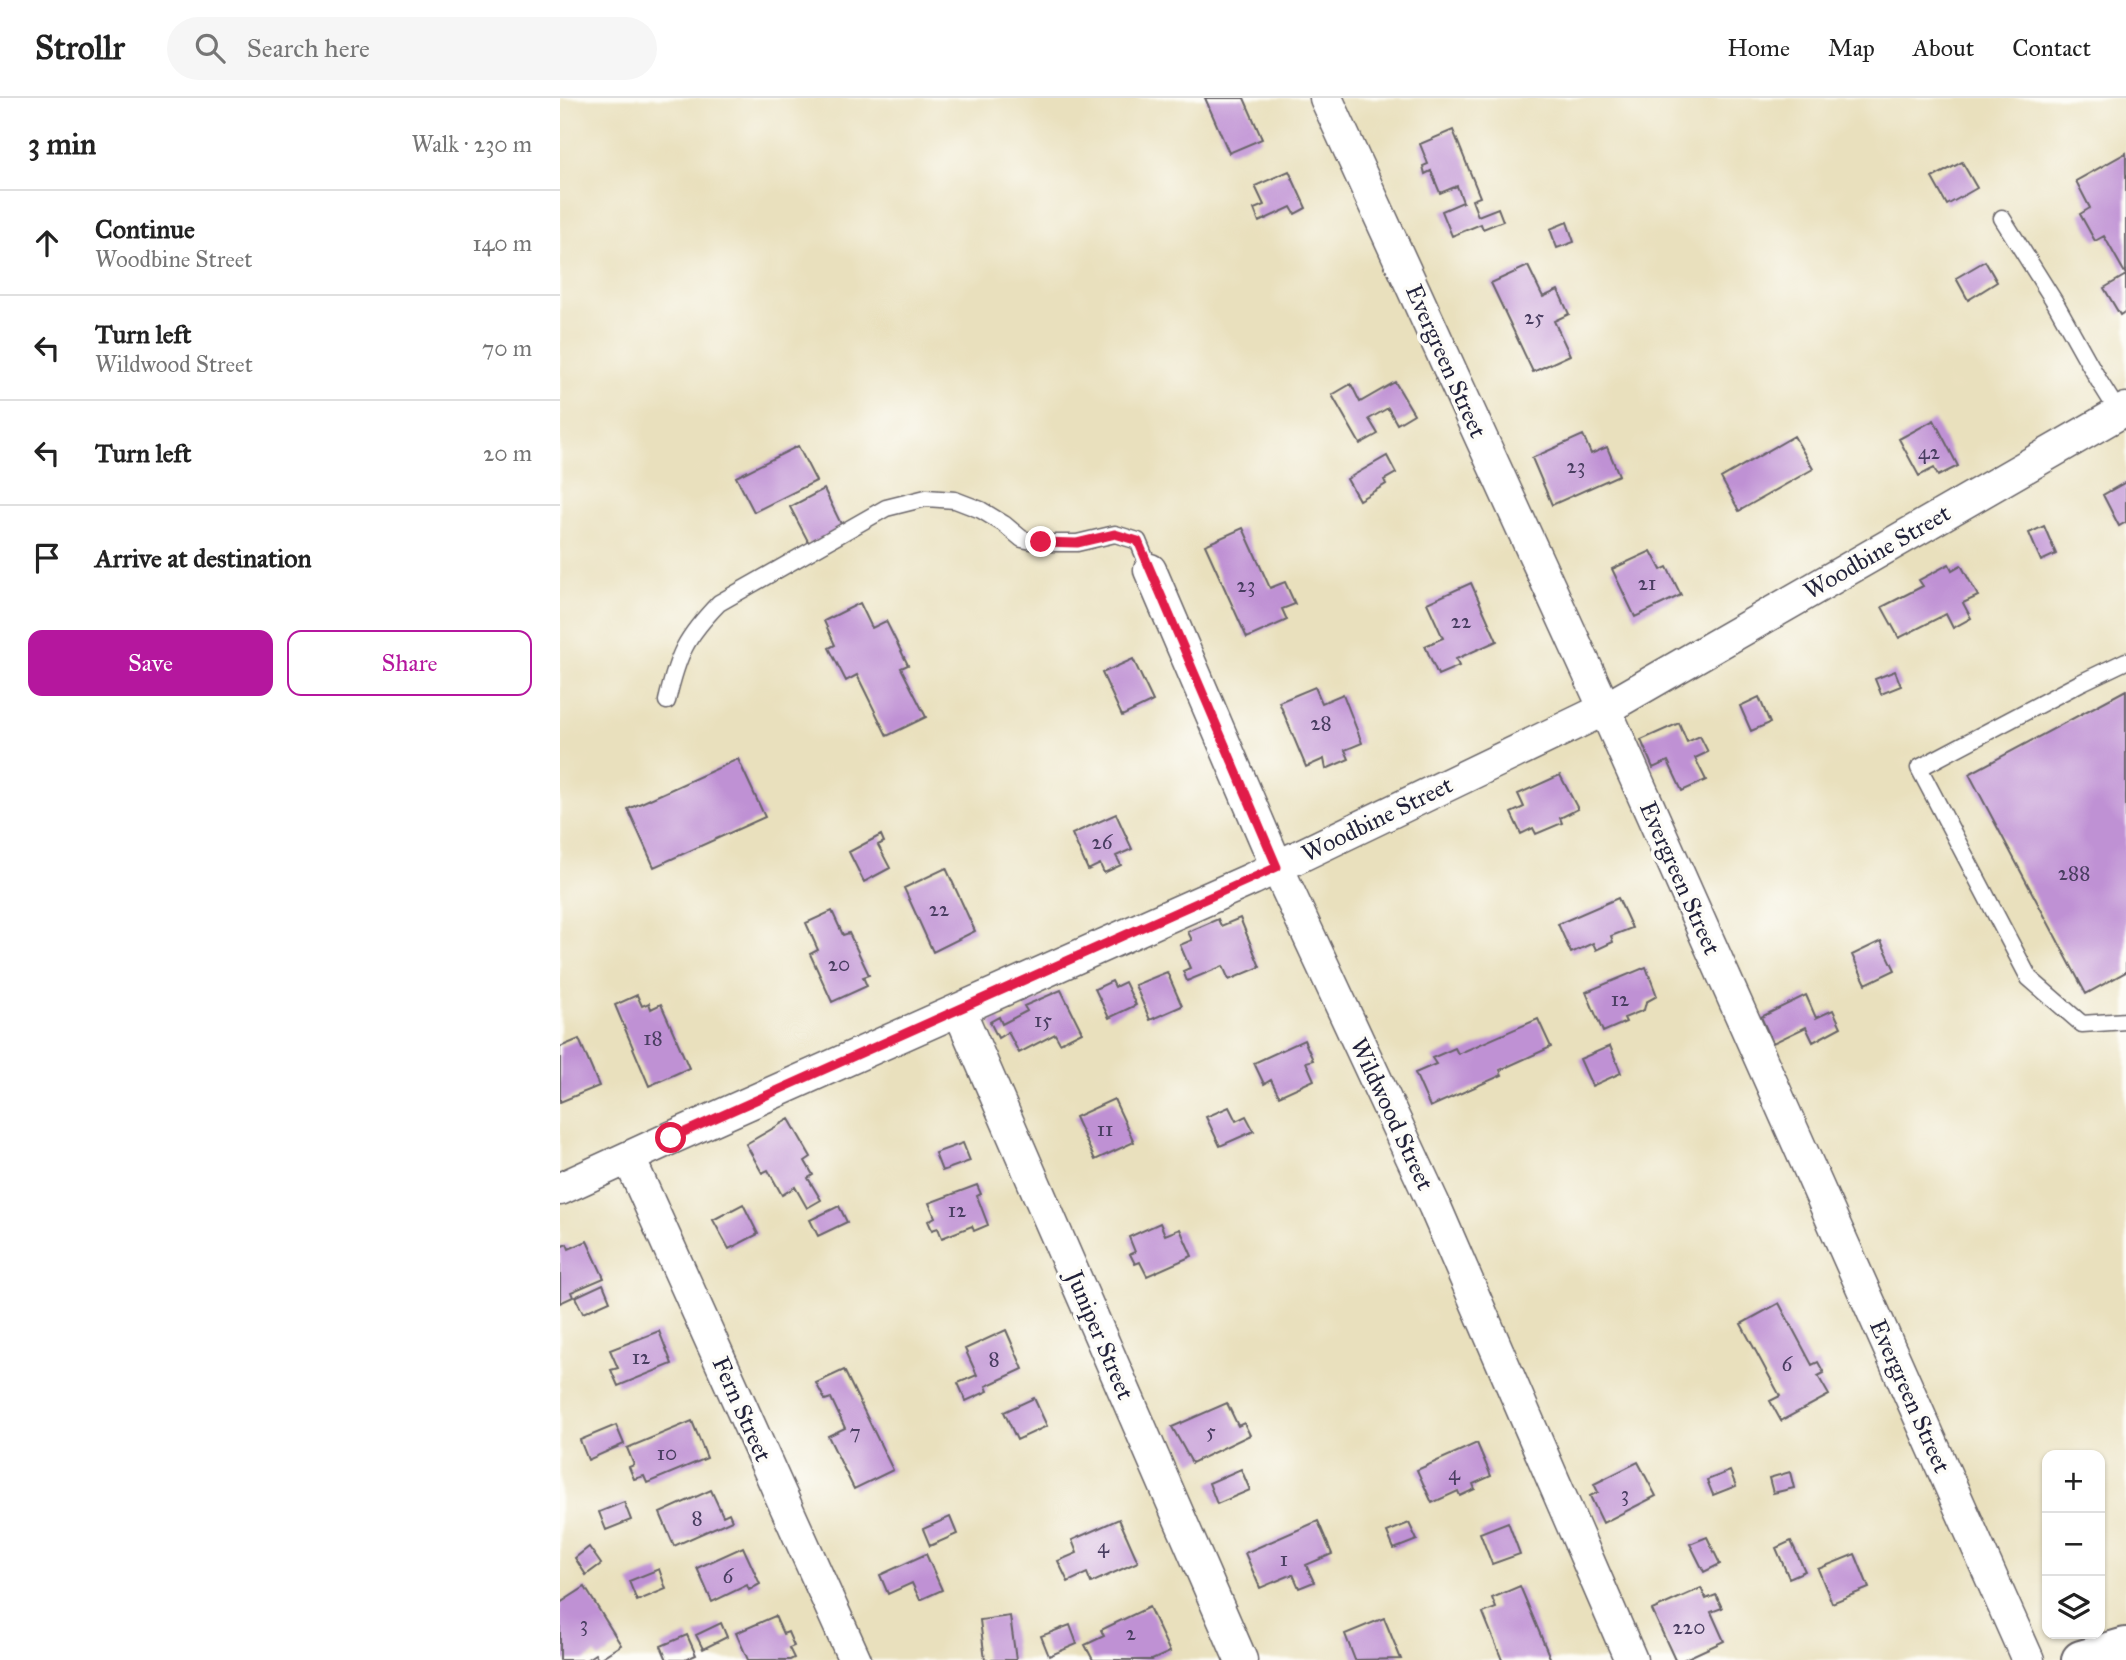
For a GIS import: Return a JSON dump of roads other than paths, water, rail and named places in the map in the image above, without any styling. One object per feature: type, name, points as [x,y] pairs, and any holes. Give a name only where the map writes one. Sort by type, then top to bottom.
[{"type":"main road","points":[[2081,1660],[2126,1647]]},
{"type":"street","name":"Evergreen Street","points":[[1326,98],[1605,709],[2028,1660]]},
{"type":"street","name":"Woodbine Street","points":[[560,1189],[1277,867],[1605,709],[2122,411]]},
{"type":"street","name":"Wildwood Street","points":[[1150,570],[1277,867],[1435,1207],[1631,1660]]},
{"type":"street","name":"Juniper Street","points":[[959,1010],[1241,1660]]},
{"type":"street","name":"Fern Street","points":[[629,1158],[855,1660]]},
{"type":"lane","points":[[2002,218],[2056,304],[2092,369],[2122,411]]},
{"type":"lane","points":[[667,701],[683,646],[698,624],[719,603],[886,508],[926,498],[955,499],[981,510],[1022,539],[1077,543],[1115,534],[1138,541],[1150,570]]},
{"type":"lane","points":[[2126,661],[1919,768],[2029,978],[2081,1024],[2126,1021]]}]
